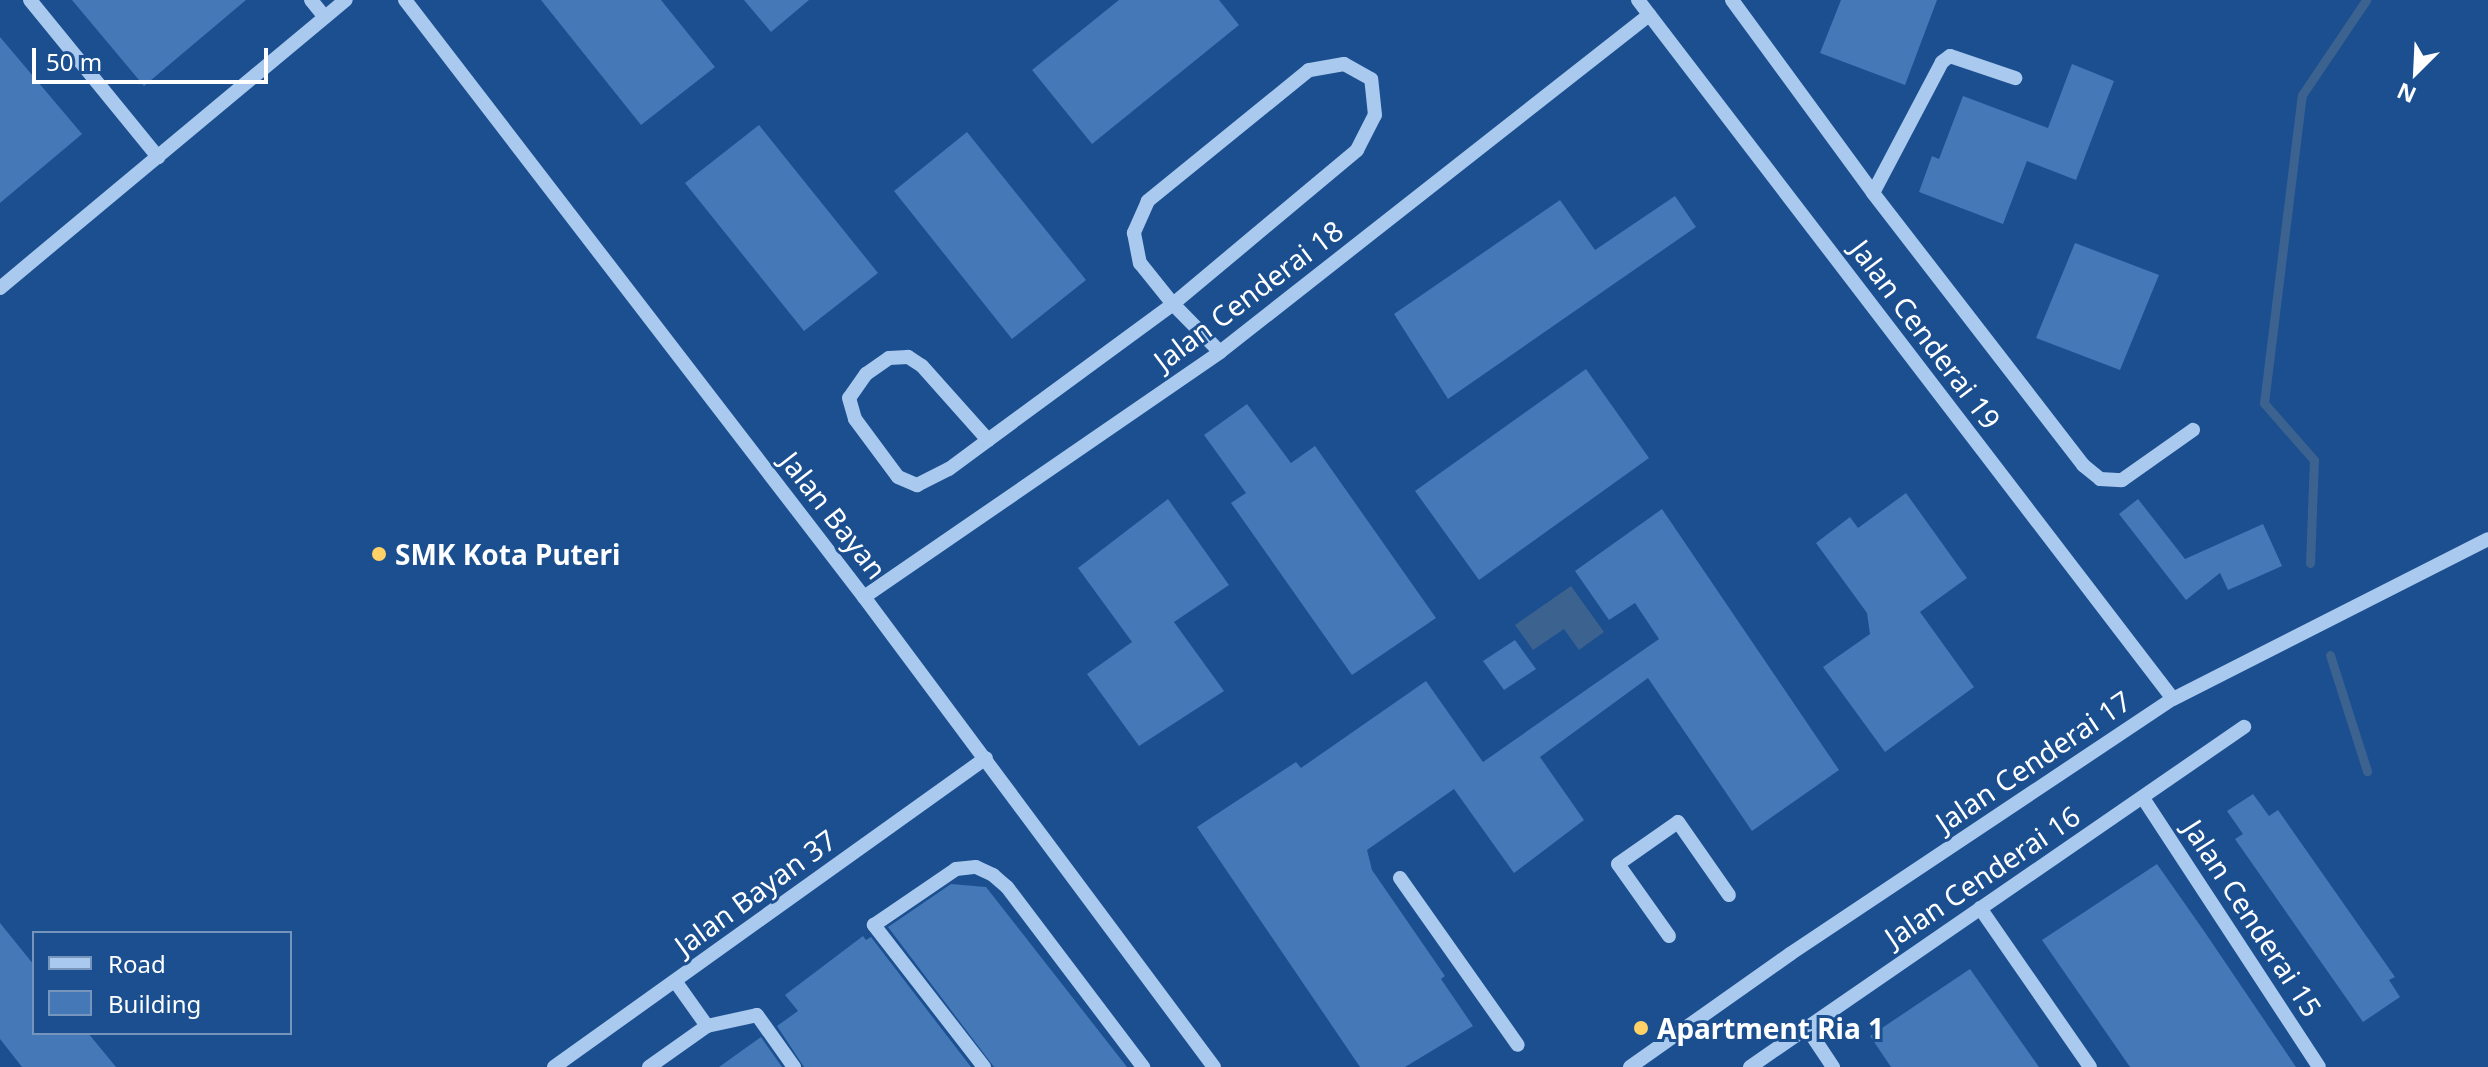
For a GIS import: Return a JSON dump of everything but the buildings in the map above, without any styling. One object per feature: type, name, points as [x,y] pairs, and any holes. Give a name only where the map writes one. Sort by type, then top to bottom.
[{"type":"street","points":[[30,0],[158,157]]},
{"type":"street","points":[[311,0],[325,17]]},
{"type":"street","points":[[0,288],[346,0]]},
{"type":"street","name":"Jalan Bayan","points":[[405,0],[864,597],[1214,1067]]},
{"type":"street","name":"Jalan Cenderai 19","points":[[1638,0],[2173,699]]},
{"type":"street","points":[[1732,0],[1873,193],[2083,465],[2100,479],[2122,480],[2193,430]]},
{"type":"street","name":"Jalan Cenderai 18","points":[[864,597],[1220,352],[1649,15]]},
{"type":"street","points":[[1873,193],[1942,62],[1950,56],[2015,78]]},
{"type":"street","points":[[988,440],[922,366],[908,357],[889,358],[866,374],[849,398],[855,419],[898,477],[908,484],[933,479],[988,440],[1173,304],[1357,150],[1375,115],[1371,79],[1344,64],[1309,70],[1148,201],[1134,233],[1140,263],[1173,304],[1220,352]]},
{"type":"street","name":"Jalan Cenderai 17","points":[[1630,1067],[1790,954],[2173,699],[2488,539]]},
{"type":"street","name":"Jalan Cenderai 16","points":[[1750,1067],[2244,727]]},
{"type":"street","name":"Jalan Bayan 37","points":[[554,1067],[986,758]]},
{"type":"street","name":"Jalan Cenderai 15","points":[[2143,798],[2319,1067]]},
{"type":"street","points":[[1669,936],[1618,864],[1678,822],[1729,895]]},
{"type":"street","points":[[984,1067],[874,925],[956,869],[976,867],[993,875],[1029,912],[1143,1067]]},
{"type":"street","points":[[1400,878],[1518,1045]]},
{"type":"street","points":[[1980,908],[2090,1067]]},
{"type":"street","points":[[675,981],[707,1026]]},
{"type":"street","points":[[649,1067],[707,1026],[757,1015],[794,1067]]},
{"type":"street","points":[[1807,1028],[1833,1067]]},
{"type":"water","points":[[1571,586],[1604,632],[1579,650],[1564,629],[1533,650],[1515,625]]},
{"type":"waterway","points":[[2310,563],[2314,460],[2264,403],[2302,95],[2366,0]]},
{"type":"waterway","points":[[2330,655],[2367,771]]},
{"type":"place","name":"SMK Kota Puteri","points":[[379,554]]},
{"type":"place","name":"Apartment Ria 1","points":[[1641,1028]]}]
